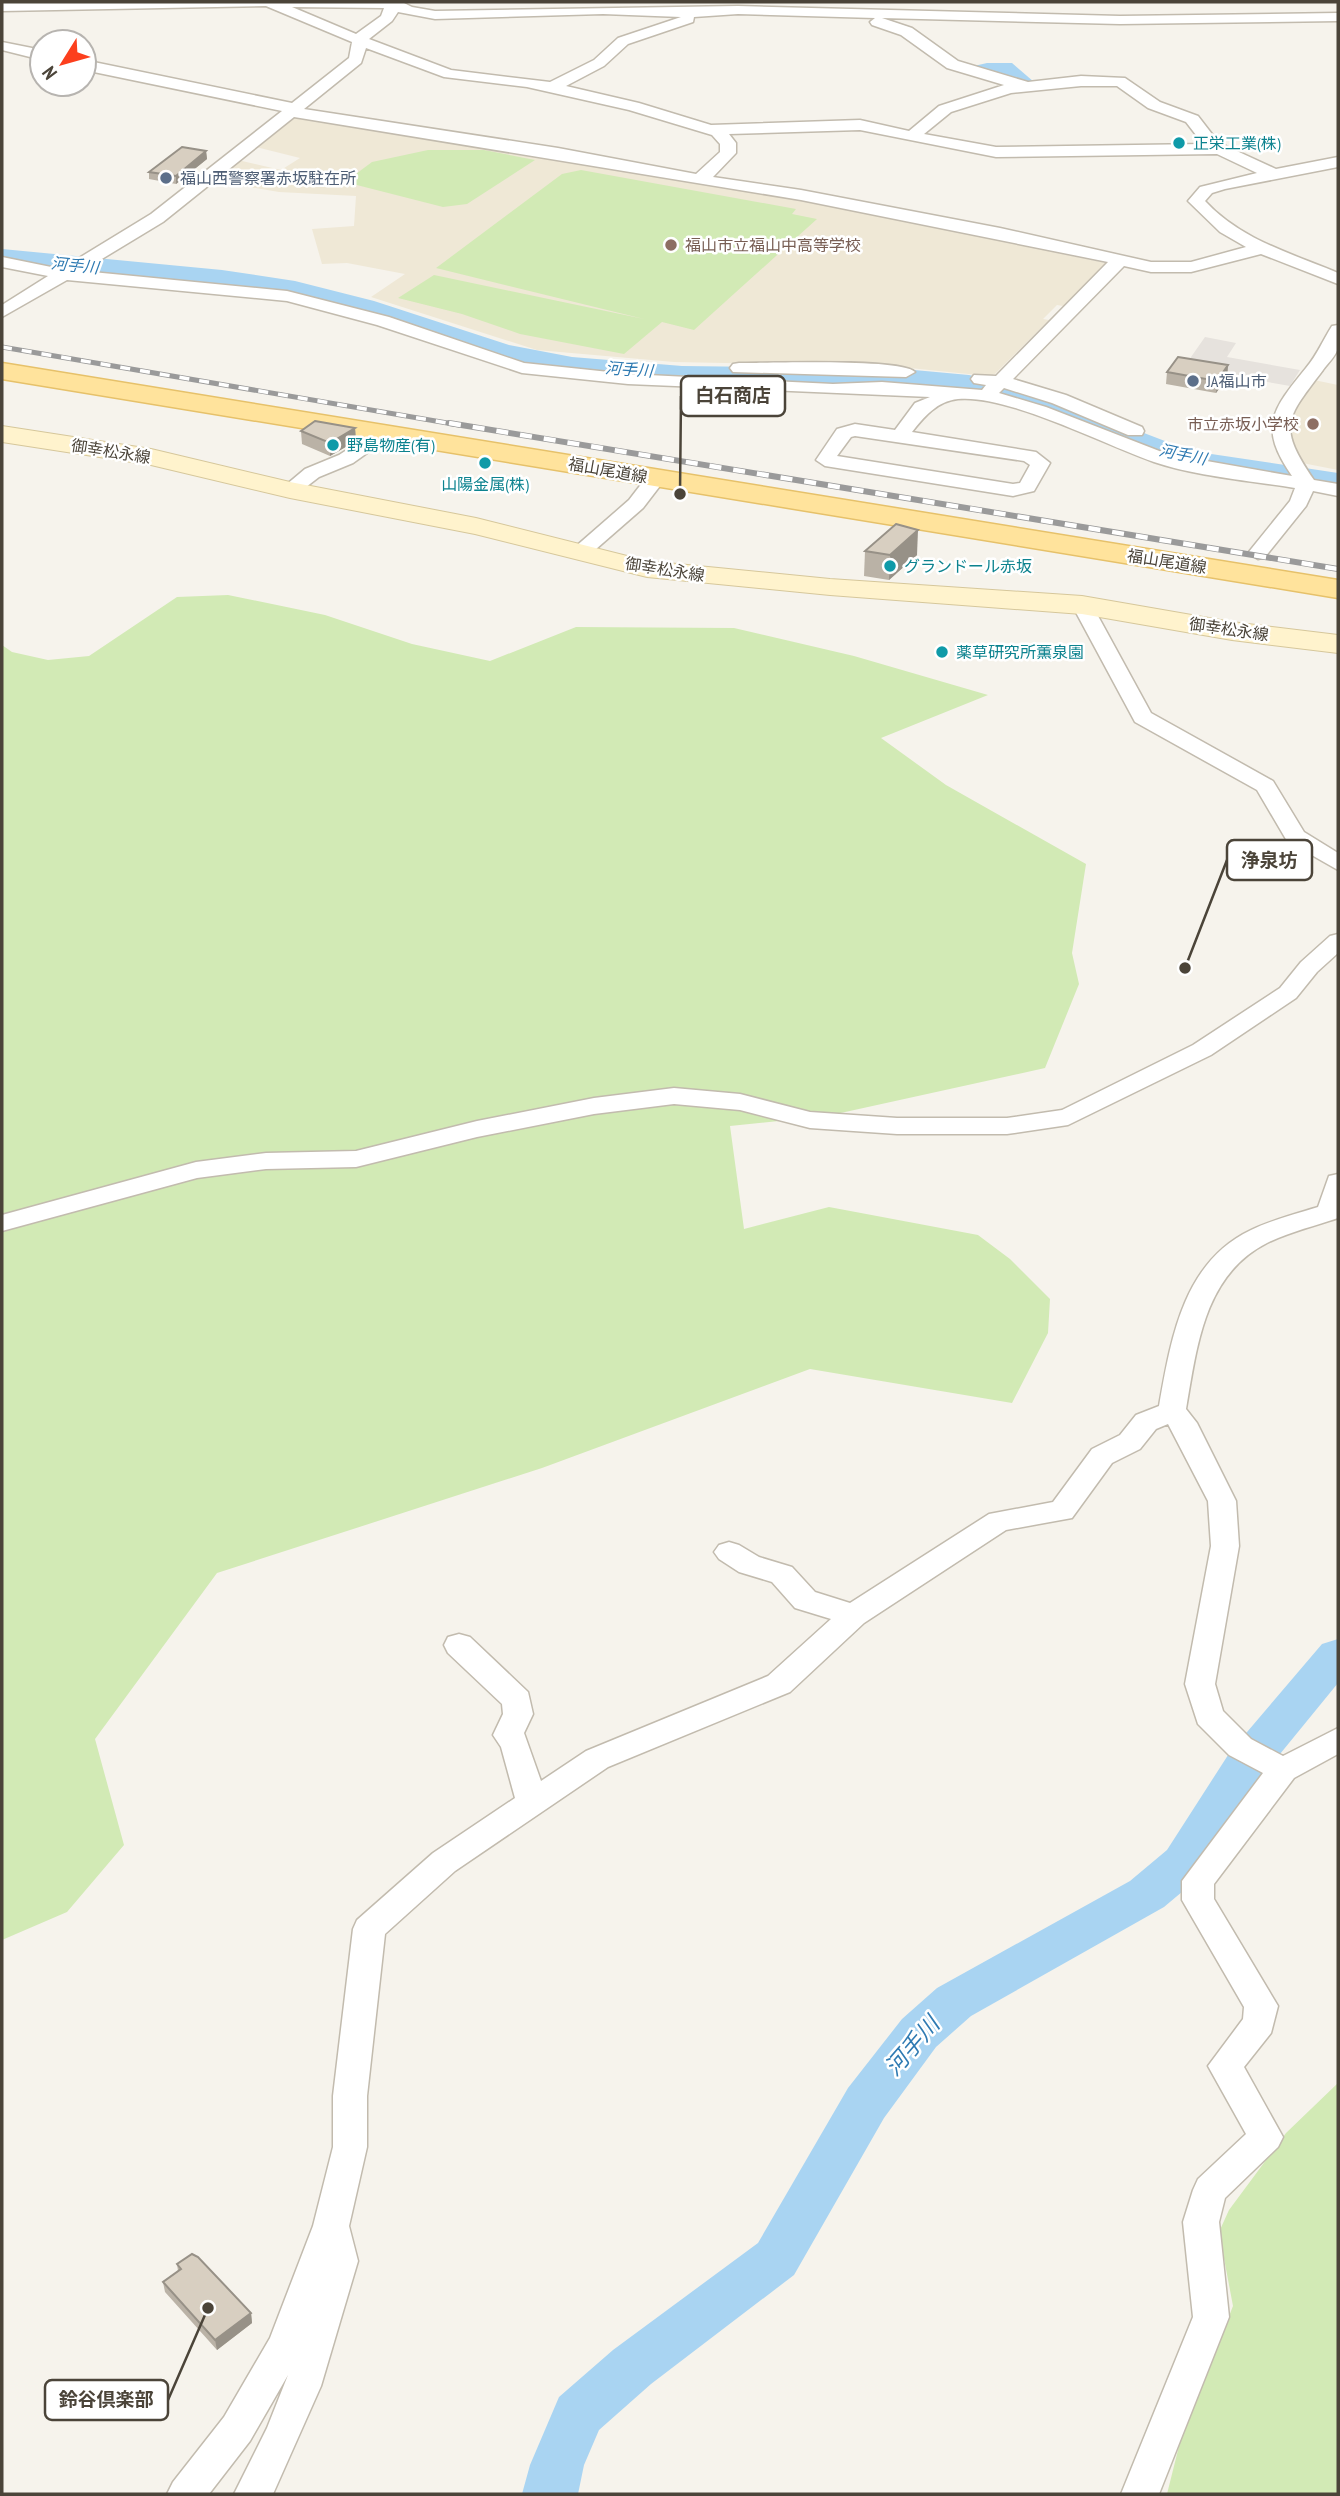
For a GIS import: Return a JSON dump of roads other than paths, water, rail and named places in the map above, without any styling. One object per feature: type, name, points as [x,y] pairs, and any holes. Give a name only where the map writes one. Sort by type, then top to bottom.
[{"type":"main road","name":"福山尾道線","points":[[2,371],[1338,589]]},
{"type":"main road","name":"御幸松永線","points":[[2,434],[152,457],[290,490],[477,526],[647,569],[1082,605],[1232,631],[1338,644]]},
{"type":"street","points":[[268,2],[397,56],[449,74],[527,82],[633,106],[716,130],[850,124],[996,152],[1220,149]]},
{"type":"street","points":[[2,7],[268,2],[394,3],[409,11],[435,15],[669,10],[698,15]]},
{"type":"street","points":[[1033,2],[1038,18]]},
{"type":"street","points":[[2,312],[157,218],[293,112],[356,60],[359,38],[387,18],[394,3]]},
{"type":"street","points":[[551,88],[599,63],[623,41],[698,15],[738,10],[1120,20],[1338,17]]},
{"type":"street","points":[[828,12],[841,18],[889,23],[940,53],[949,63],[1008,83],[1034,85]]},
{"type":"street","points":[[2,46],[28,52]]},
{"type":"street","points":[[98,68],[286,106],[293,112],[558,153],[699,180],[801,195],[974,228],[1119,261],[1173,268],[1260,249]]},
{"type":"street","points":[[912,136],[945,109],[1009,89],[1034,85],[1120,81],[1137,90],[1154,105],[1192,118],[1209,141],[1220,149],[1274,176]]},
{"type":"street","points":[[699,180],[728,153],[728,143],[716,130]]},
{"type":"street","points":[[1338,162],[1206,190],[1196,201],[1203,211],[1260,249],[1338,279]]},
{"type":"street","points":[[2,247],[73,268],[210,271],[278,280],[414,314],[537,355],[744,368],[856,368],[994,388],[1084,408],[1180,448],[1299,475],[1338,489]]},
{"type":"street","points":[[2,262],[73,268],[287,296],[383,321],[522,368],[642,380],[833,389],[882,387],[953,394],[994,388],[1119,261]]},
{"type":"street","points":[[1258,553],[1299,502],[1299,475],[1279,431],[1283,405],[1329,359],[1338,330]]},
{"type":"street","points":[[901,436],[922,407],[953,394]]},
{"type":"street","points":[[856,430],[901,436],[1030,456],[1040,463],[1027,487],[1013,490],[825,460],[844,433],[856,430]]},
{"type":"street","points":[[290,490],[312,473],[346,459],[384,432]]},
{"type":"street","points":[[580,552],[636,504],[656,478]]},
{"type":"street","points":[[1082,605],[1143,718],[1265,786],[1294,836],[1338,867]]},
{"type":"street","points":[[2,1223],[133,1184],[196,1170],[266,1161],[356,1159],[529,1119],[674,1096],[740,1102],[810,1119],[897,1126],[1007,1126],[1068,1117],[1202,1050],[1288,993],[1309,967],[1338,941]]},
{"type":"street","points":[[1172,1412],[1187,1326],[1199,1294],[1229,1255],[1257,1238],[1334,1218],[1338,1182]]},
{"type":"street","points":[[186,2494],[237,2429],[286,2345],[331,2226],[349,2147],[350,2096],[369,1929],[444,1862],[597,1759],[779,1684],[854,1615],[999,1521],[1062,1511],[1102,1456],[1130,1442],[1146,1423],[1172,1412]]},
{"type":"street","points":[[1172,1412],[1183,1423],[1222,1501],[1225,1546],[1200,1684],[1209,1716],[1263,1759]]},
{"type":"street","points":[[729,1552],[749,1565],[782,1574],[805,1600],[854,1615]]},
{"type":"street","points":[[459,1644],[517,1700],[518,1714],[508,1735],[514,1742],[532,1802]]},
{"type":"street","points":[[1140,2494],[1211,2317],[1201,2222],[1210,2190],[1266,2137],[1225,2066],[1259,2024],[1261,2006],[1198,1900],[1198,1881],[1263,1759],[1338,1740]]},
{"type":"street","points":[[253,2494],[274,2455],[326,2317],[333,2275],[340,2261],[331,2226]]},
{"type":"water","points":[[1012,63],[1034,82],[1009,80],[974,66]]},
{"type":"waterway","name":"河手川","points":[[2,257],[222,278],[295,289],[364,307],[501,351],[572,365],[682,374],[903,377],[969,383],[1044,403],[1139,443],[1184,458],[1228,467],[1338,481]]},
{"type":"waterway","name":"河手川","points":[[550,2494],[557,2465],[578,2414],[632,2367],[776,2259],[866,2103],[919,2033],[954,2002],[1147,1894],[1184,1863],[1246,1764],[1297,1700],[1338,1655]]},
{"type":"railway","points":[[2,347],[459,425]]},
{"type":"railway","points":[[449,423],[1338,569]]},
{"type":"place","name":"正栄工業(株)","points":[[1179,143]]},
{"type":"place","name":"福山西警察署赤坂駐在所","points":[[166,178]]},
{"type":"place","name":"福山市立福山中高等学校","points":[[671,245]]},
{"type":"place","name":"JA福山市","points":[[1193,381]]},
{"type":"place","name":"市立赤坂小学校","points":[[1313,424]]},
{"type":"place","name":"野島物産(有)","points":[[333,445]]},
{"type":"place","name":"山陽金属(株)","points":[[485,463]]},
{"type":"place","name":"白石商店","points":[[680,494]]},
{"type":"place","name":"グランドール赤坂","points":[[890,566]]},
{"type":"place","name":"薬草研究所薫泉園","points":[[942,652]]},
{"type":"place","name":"浄泉坊","points":[[1185,968]]},
{"type":"place","name":"鈴谷倶楽部","points":[[208,2308]]}]
